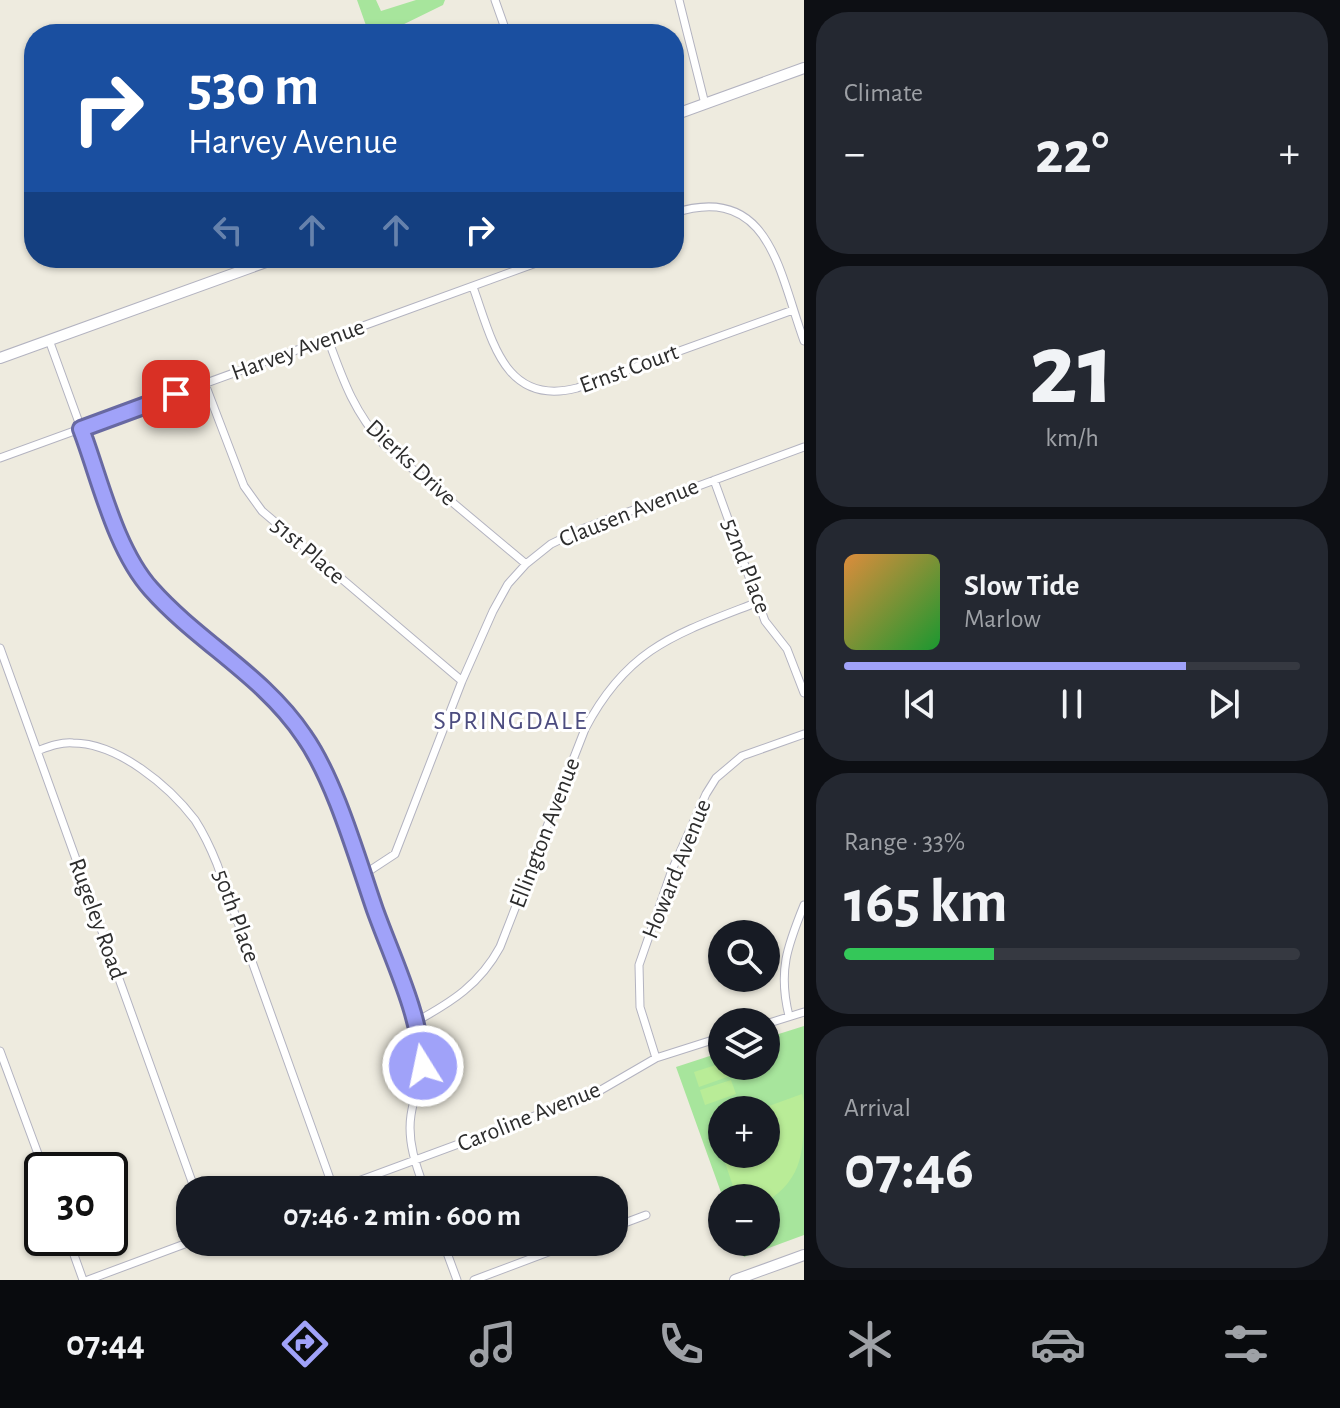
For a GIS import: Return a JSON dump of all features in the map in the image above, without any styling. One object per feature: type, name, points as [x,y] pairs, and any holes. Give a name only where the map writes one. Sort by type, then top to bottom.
[{"type":"street","points":[[495,0],[503,24]]},
{"type":"street","points":[[679,0],[705,104]]},
{"type":"street","points":[[684,111],[804,68]]},
{"type":"street","points":[[684,211],[712,205],[737,211],[755,224],[768,243],[804,341]]},
{"type":"street","points":[[0,357],[249,268]]},
{"type":"street","name":"Harvey Avenue","points":[[0,458],[523,268]]},
{"type":"street","name":"Ernst Court","points":[[473,287],[505,367],[525,384],[548,392],[577,388],[793,310]]},
{"type":"street","name":"Dierks Drive","points":[[328,339],[351,400],[370,430],[526,564]]},
{"type":"street","points":[[49,340],[118,530],[140,576],[165,604],[259,684],[304,736],[326,777],[415,1022],[423,1066],[410,1129],[420,1176]]},
{"type":"street","name":"51st Place","points":[[205,384],[244,486],[262,511],[462,681]]},
{"type":"street","name":"Clausen Avenue","points":[[363,875],[395,854],[462,681],[493,611],[508,584],[526,564],[551,544],[582,529],[804,447]]},
{"type":"street","name":"52nd Place","points":[[714,480],[765,621],[787,649],[804,693]]},
{"type":"street","name":"Ellington Avenue","points":[[415,1022],[468,990],[492,962],[585,729],[600,700],[617,679],[649,650],[758,602]]},
{"type":"street","name":"Rugeley Road","points":[[0,648],[190,1176]]},
{"type":"street","name":"Howard Avenue","points":[[656,1058],[640,1007],[639,965],[672,870],[706,794],[716,778],[742,756],[804,734]]},
{"type":"street","name":"50th Place","points":[[37,751],[71,742],[102,749],[147,772],[169,791],[196,822],[217,864],[329,1176]]},
{"type":"street","points":[[789,1016],[782,974],[804,905]]},
{"type":"street","points":[[780,1019],[804,1012]]},
{"type":"street","name":"Caroline Avenue","points":[[374,1176],[594,1094],[656,1058],[708,1041]]},
{"type":"street","points":[[0,1051],[37,1152]]},
{"type":"street","points":[[628,1222],[646,1215]]},
{"type":"street","points":[[75,1256],[85,1280],[176,1247]]},
{"type":"street","points":[[735,1280],[804,1255]]},
{"type":"street","points":[[448,1256],[457,1280]]},
{"type":"street","points":[[474,1280],[538,1256]]},
{"type":"green space","points":[[357,0],[376,0],[381,11],[416,0],[445,0],[443,5],[404,24],[365,24]]},
{"type":"green space","points":[[804,1026],[804,1235],[780,1244],[780,1184],[718,1184],[712,1168],[780,1168],[780,1096],[708,1096],[708,1156],[676,1067],[708,1057],[708,1080],[780,1080],[780,1034]]},
{"type":"green space","points":[[708,1068],[708,1080],[719,1080],[699,1087],[694,1072]]},
{"type":"green space","points":[[731,1080],[736,1094],[708,1096],[708,1104],[705,1105],[700,1090]]},
{"type":"green space","points":[[802,1094],[802,1148],[795,1172],[788,1183],[780,1192],[780,1184],[732,1184],[727,1168],[780,1168],[780,1102]]},
{"type":"district","name":"SPRINGDALE","points":[[511,721]]},
{"type":"route","points":[[176,394],[81,429],[118,530],[132,562],[150,589],[259,684],[304,736],[326,777],[363,875],[415,1022],[423,1066]]}]
